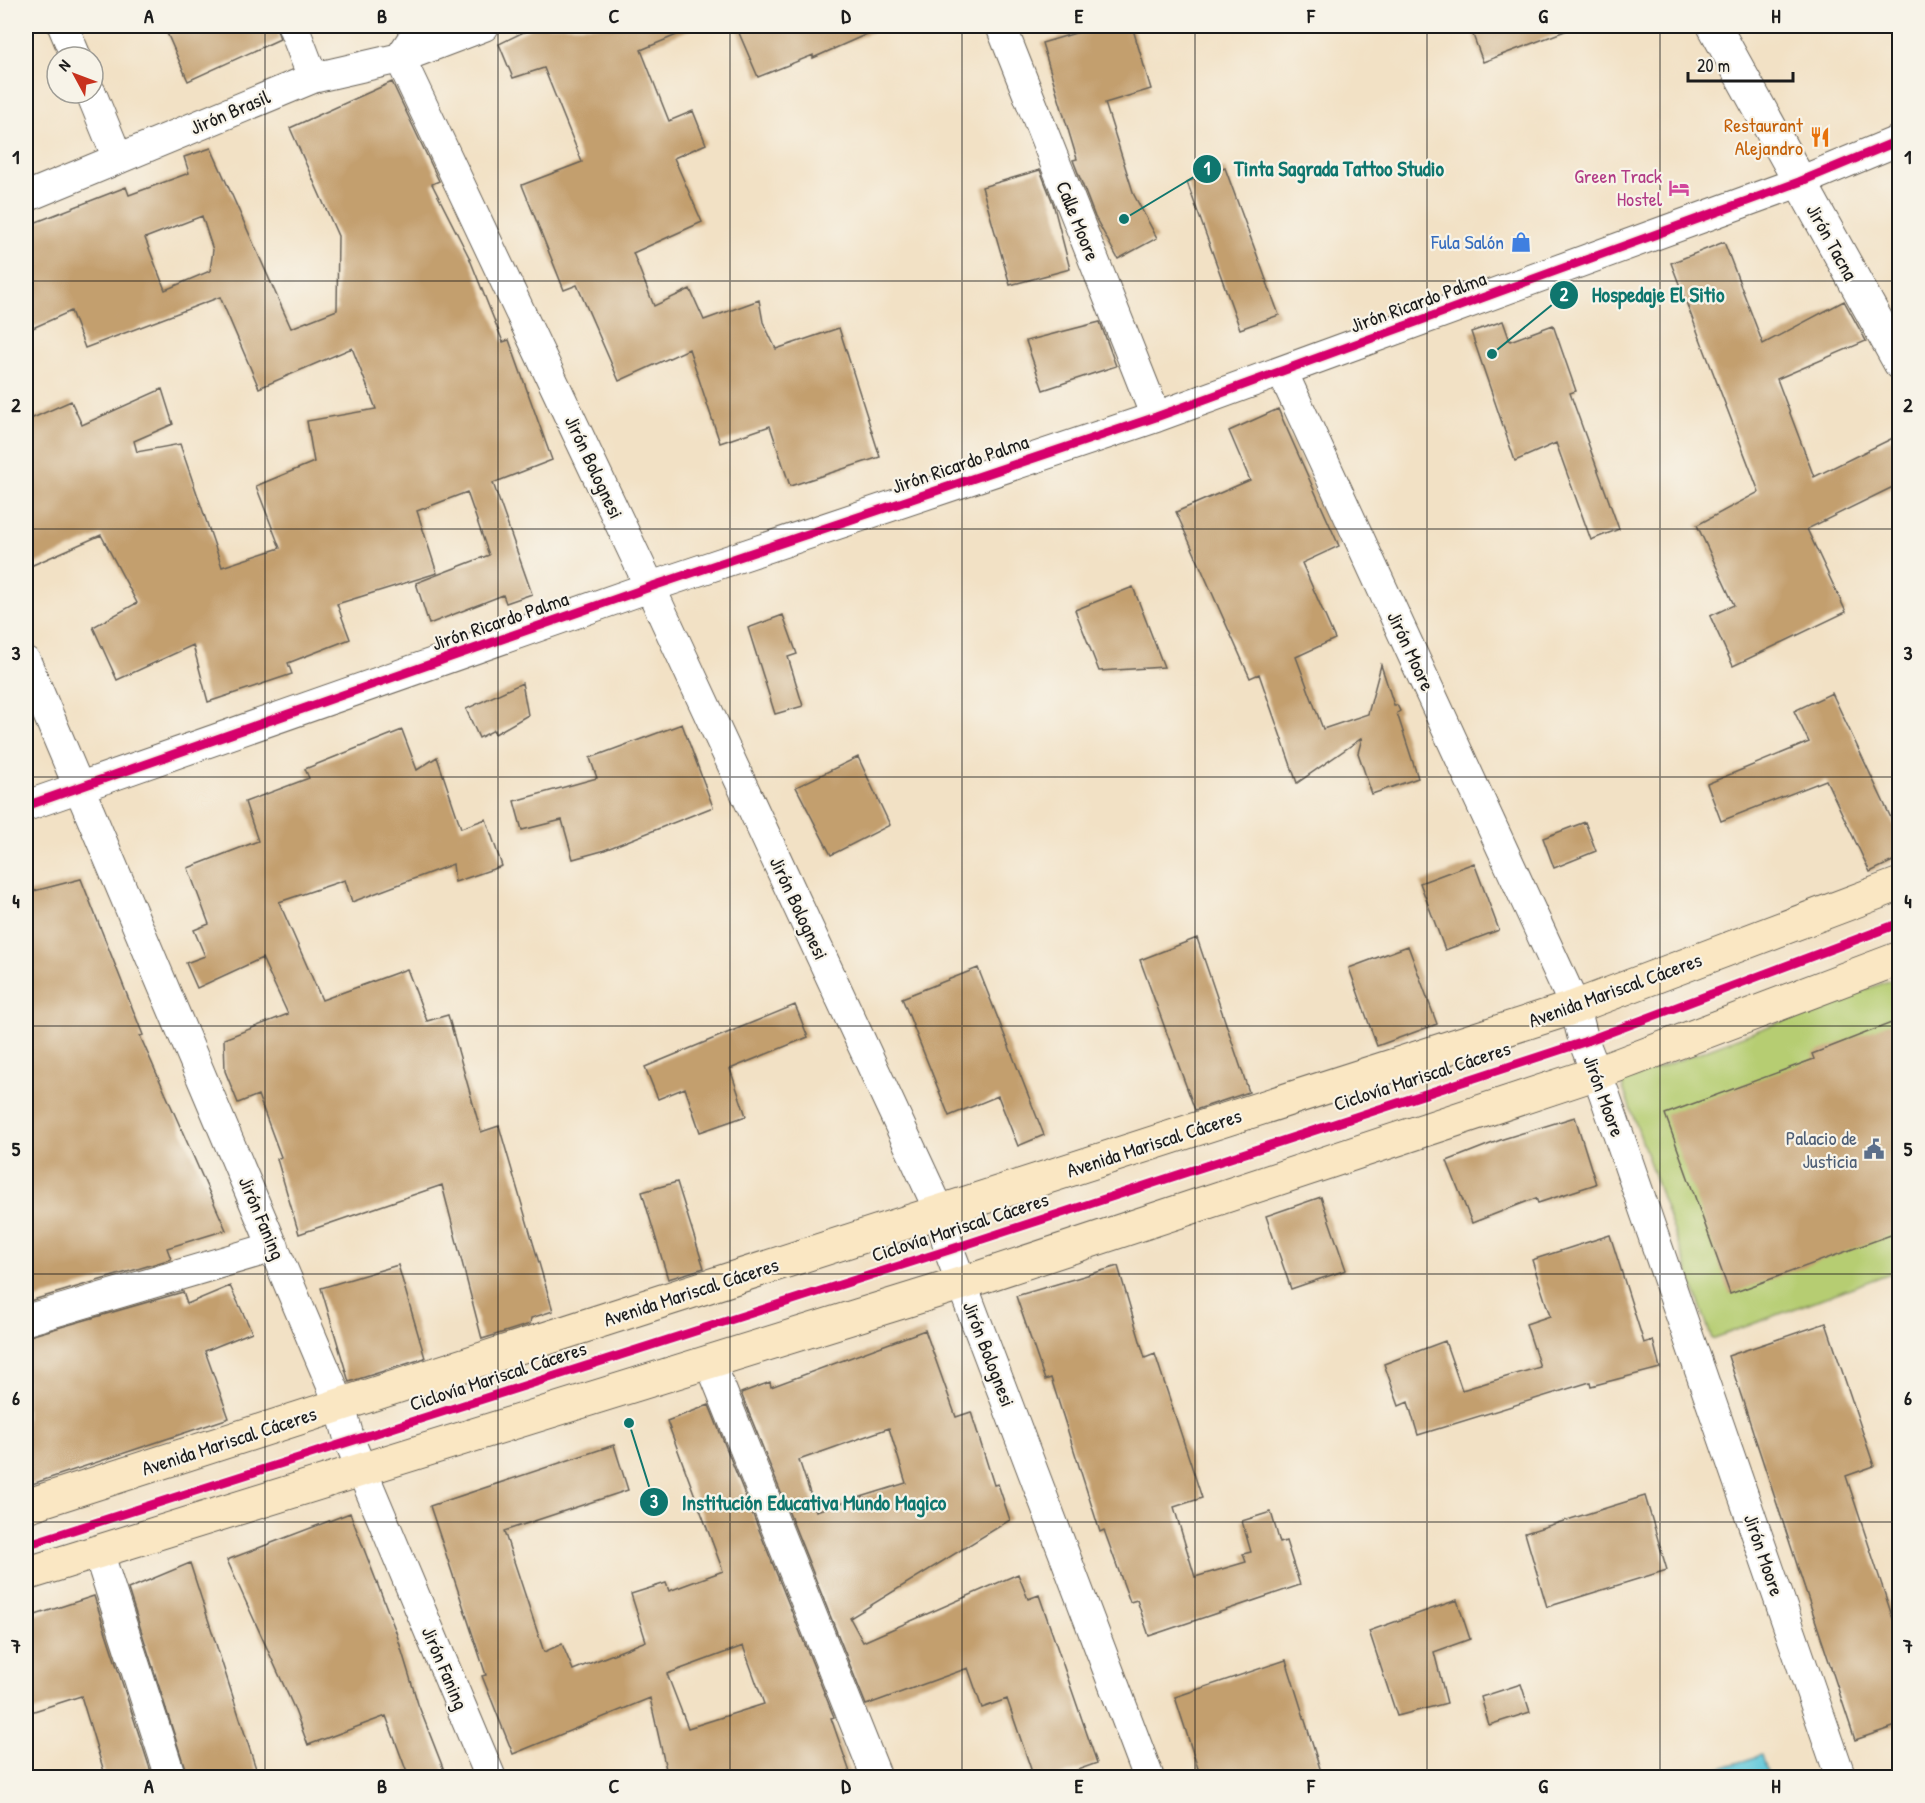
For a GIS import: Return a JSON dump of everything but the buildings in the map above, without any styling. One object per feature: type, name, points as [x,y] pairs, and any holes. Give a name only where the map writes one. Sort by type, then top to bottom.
[{"type":"main road","name":"Avenida Mariscal Cáceres","points":[[26,1506],[1575,1007],[1899,884]]},
{"type":"main road","points":[[26,1574],[963,1283],[1597,1073],[1899,958]]},
{"type":"street","points":[[63,26],[71,45]]},
{"type":"street","points":[[293,26],[313,78]]},
{"type":"street","points":[[400,58],[418,32],[426,26]]},
{"type":"street","name":"Jirón Brasil","points":[[26,197],[313,78],[400,58],[484,26]]},
{"type":"street","name":"Calle Moore","points":[[1000,26],[1155,417]]},
{"type":"street","name":"Jirón Tacna","points":[[1714,26],[1899,363]]},
{"type":"street","name":"Jirón Bolognesi","points":[[400,58],[650,587],[940,1212],[949,1250],[1149,1778]]},
{"type":"street","points":[[96,105],[118,159]]},
{"type":"street","name":"Jirón Ricardo Palma","points":[[26,806],[650,587],[1155,417],[1799,182],[1899,140]]},
{"type":"street","name":"Jirón Moore","points":[[1281,371],[1575,1007],[1584,1042],[1597,1073],[1841,1778]]},
{"type":"street","name":"Jirón Faning","points":[[26,662],[340,1405],[350,1442],[361,1470],[491,1778]]},
{"type":"street","points":[[26,1320],[274,1247]]},
{"type":"street","points":[[710,1362],[877,1778]]},
{"type":"street","points":[[98,1551],[171,1778]]},
{"type":"green space","points":[[1899,977],[1899,1270],[1712,1339],[1621,1082]]},
{"type":"water","points":[[1762,1755],[1769,1777],[1692,1777]]},
{"type":"cycle path","points":[[26,806],[650,587],[1156,417],[1799,182],[1900,140]]},
{"type":"cycle path","name":"Ciclovía Mariscal Cáceres","points":[[26,1545],[949,1250],[1584,1042],[1900,923]]},
{"type":"place","name":"Restaurant Alejandro","points":[[1820,137]]},
{"type":"place","name":"Green Track Hostel","points":[[1679,188]]},
{"type":"place","name":"Tinta Sagrada Tattoo Studio","points":[[1124,219]]},
{"type":"place","name":"Fula Salón","points":[[1521,242]]},
{"type":"place","name":"Hospedaje El Sitio","points":[[1492,354]]},
{"type":"place","name":"Palacio de Justicia","points":[[1874,1149]]},
{"type":"place","name":"Institución Educativa Mundo Magico","points":[[629,1423]]}]
